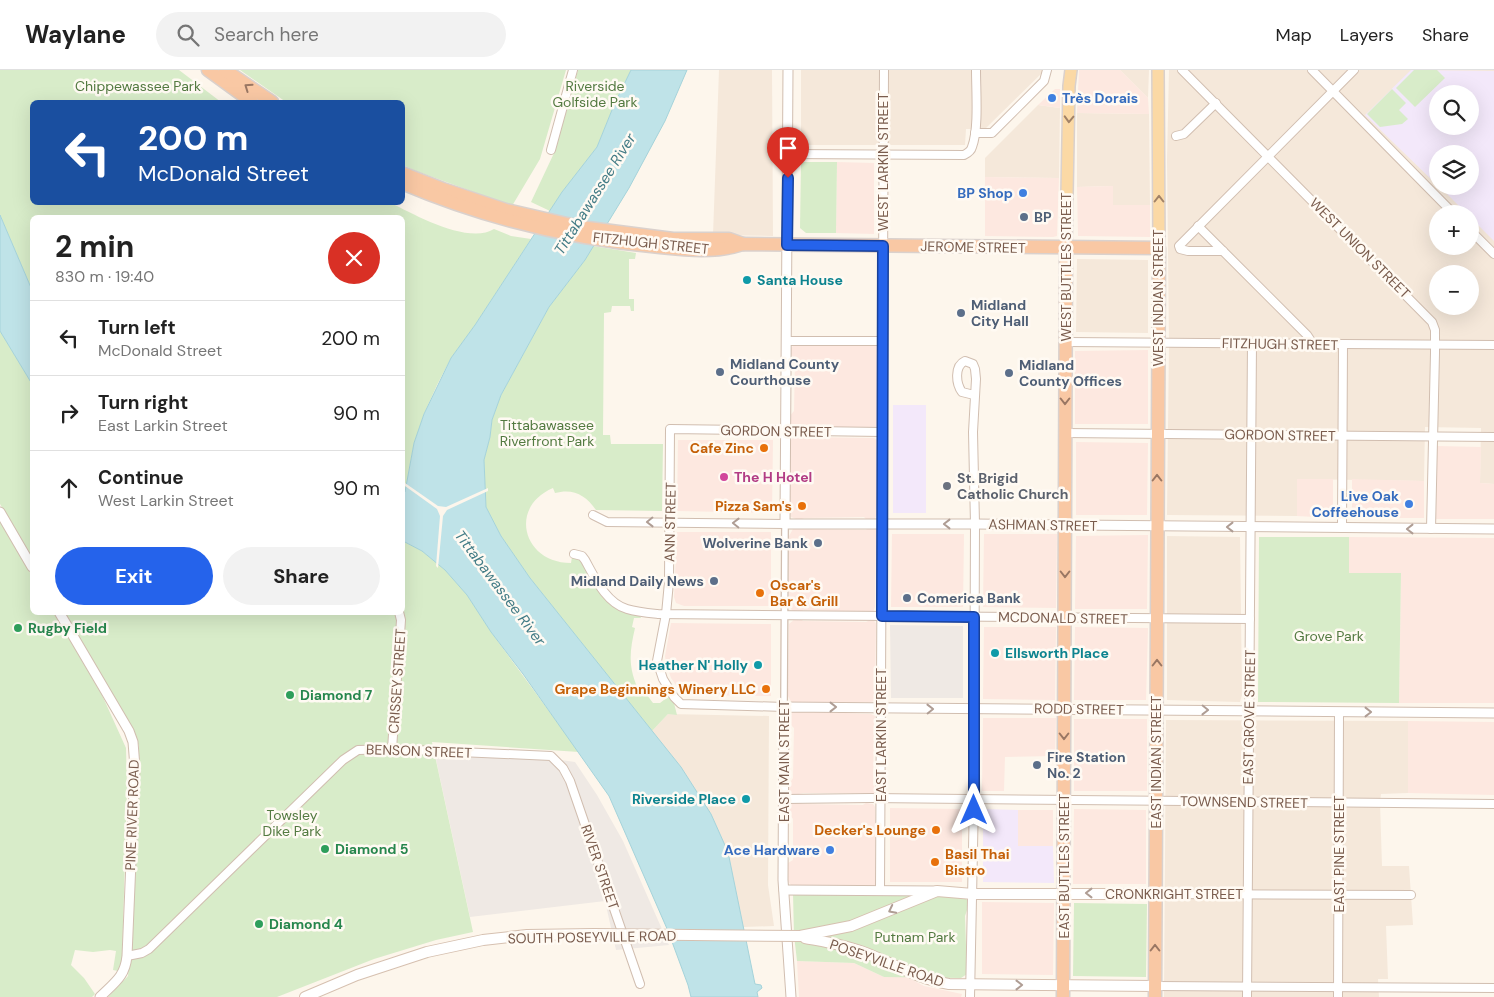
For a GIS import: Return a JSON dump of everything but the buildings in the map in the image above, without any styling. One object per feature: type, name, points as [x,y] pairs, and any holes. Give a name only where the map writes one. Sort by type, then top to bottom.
[{"type":"highway","points":[[208,70],[249,100]]},
{"type":"highway","points":[[225,70],[269,100]]},
{"type":"highway","points":[[405,174],[503,214]]},
{"type":"highway","points":[[405,184],[444,199],[503,214]]},
{"type":"highway","name":"FITZHUGH STREET","points":[[503,214],[560,232],[617,242],[702,244],[727,250],[743,244],[787,245]]},
{"type":"highway","name":"JEROME STREET","points":[[787,245],[1159,248]]},
{"type":"highway","name":"WEST BUTTLES STREET","points":[[1065,525],[1066,248]]},
{"type":"highway","name":"WEST INDIAN STREET","points":[[1157,526],[1159,248]]},
{"type":"highway","name":"EAST BUTTLES STREET","points":[[1063,991],[1065,525]]},
{"type":"highway","name":"EAST INDIAN STREET","points":[[1155,992],[1157,526]]},
{"type":"main road","name":"WEST BUTTLES STREET","points":[[1066,248],[1066,182],[1071,70]]},
{"type":"main road","name":"WEST INDIAN STREET","points":[[1158,70],[1159,248]]},
{"type":"main road","name":"CRONKRIGHT STREET","points":[[937,891],[973,894],[1156,894]]},
{"type":"main road","name":"POSEYVILLE ROAD","points":[[800,936],[851,926],[937,891]]},
{"type":"main road","name":"SOUTH POSEYVILLE ROAD","points":[[304,997],[358,975],[427,952],[483,940],[527,935],[594,934],[800,936]]},
{"type":"main road","name":"POSEYVILLE ROAD","points":[[800,936],[852,948],[902,971],[932,982],[1063,991],[1155,992]]},
{"type":"street","points":[[551,150],[573,70]]},
{"type":"street","points":[[785,524],[788,70]]},
{"type":"street","name":"WEST LARKIN STREET","points":[[882,524],[884,70]]},
{"type":"street","points":[[788,154],[958,156],[969,152],[975,133],[976,70]]},
{"type":"street","points":[[975,133],[992,133],[1044,81],[1047,70]]},
{"type":"street","name":"WEST UNION STREET","points":[[1182,70],[1428,317],[1435,330],[1436,345],[1431,529]]},
{"type":"street","points":[[1312,70],[1445,205]]},
{"type":"street","points":[[1223,251],[1188,251],[1180,249],[1181,243],[1354,70]]},
{"type":"street","points":[[1176,136],[1184,134],[1216,104]]},
{"type":"street","points":[[1198,226],[1313,344]]},
{"type":"street","points":[[1479,239],[1494,254]]},
{"type":"street","points":[[787,341],[882,341]]},
{"type":"street","name":"FITZHUGH STREET","points":[[1066,342],[1494,345]]},
{"type":"street","name":"EAST GROVE STREET","points":[[1247,997],[1252,343]]},
{"type":"street","points":[[1342,528],[1344,344]]},
{"type":"street","points":[[970,997],[974,799],[974,395]]},
{"type":"street","name":"GORDON STREET","points":[[670,429],[882,432]]},
{"type":"street","name":"ANN STREET","points":[[670,429],[670,522],[666,614],[657,661],[663,679],[670,691]]},
{"type":"street","name":"GORDON STREET","points":[[1065,433],[1494,437]]},
{"type":"street","points":[[0,512],[30,564]]},
{"type":"street","name":"ASHMAN STREET","points":[[593,515],[607,522],[1494,529]]},
{"type":"street","name":"EAST MAIN STREET","points":[[785,524],[784,890],[791,997]]},
{"type":"street","name":"EAST LARKIN STREET","points":[[880,890],[882,524]]},
{"type":"street","name":"MCDONALD STREET","points":[[574,554],[582,556],[604,591],[614,603],[626,609],[666,614],[1250,620]]},
{"type":"street","name":"PINE RIVER ROAD","points":[[61,615],[125,724],[133,742],[134,767],[126,968],[100,997]]},
{"type":"street","name":"CRISSEY STREET","points":[[392,749],[401,620],[400,615]]},
{"type":"street","name":"RODD STREET","points":[[670,691],[682,704],[784,707],[1494,713]]},
{"type":"street","name":"EAST PINE STREET","points":[[1338,997],[1339,712]]},
{"type":"street","name":"BENSON STREET","points":[[127,956],[142,953],[148,949],[352,752],[358,750],[392,749],[551,756]]},
{"type":"street","name":"RIVER STREET","points":[[551,756],[563,768],[570,780],[640,984]]},
{"type":"street","name":"TOWNSEND STREET","points":[[784,799],[881,798],[1494,804]]},
{"type":"street","points":[[784,890],[937,891]]},
{"type":"street","name":"CRONKRIGHT STREET","points":[[1156,894],[1412,895]]},
{"type":"street","points":[[1155,992],[1247,986],[1494,988]]},
{"type":"street","points":[[1428,987],[1428,997]]},
{"type":"shaded area","points":[[719,70],[772,70],[773,236],[713,235]]},
{"type":"shaded area","points":[[801,70],[1045,70],[985,129],[966,129],[965,145],[801,145]]},
{"type":"shaded area","points":[[1079,70],[1120,70],[1148,98],[1149,114],[1077,113]]},
{"type":"shaded area","points":[[1120,70],[1149,70],[1148,98]]},
{"type":"shaded area","points":[[1169,70],[1494,70],[1494,484],[1480,483],[1481,428],[1425,427],[1424,481],[1297,479],[1297,516],[1167,515],[1169,343],[1167,160]]},
{"type":"shaded area","points":[[1411,70],[1494,71],[1494,241],[1479,226],[1479,205],[1458,205],[1448,195],[1479,195],[1479,145],[1429,145],[1429,177],[1365,115]]},
{"type":"shaded area","points":[[1055,89],[1060,89],[1060,108],[1038,105]]},
{"type":"shaded area","points":[[1038,105],[1060,108],[1059,178],[985,177],[985,158]]},
{"type":"shaded area","points":[[1077,113],[1149,114],[1150,205],[1113,205],[1113,186],[1077,187]]},
{"type":"shaded area","points":[[837,162],[874,163],[874,234],[836,233]]},
{"type":"shaded area","points":[[985,177],[1059,178],[1057,236],[985,236]]},
{"type":"shaded area","points":[[1113,186],[1113,205],[1150,205],[1150,237],[1078,236],[1077,187]]},
{"type":"shaded area","points":[[1077,259],[1148,260],[1148,333],[1076,332]]},
{"type":"shaded area","points":[[801,342],[804,345],[865,346],[869,343],[878,346],[878,426],[873,429],[794,427],[792,425],[790,416],[794,411],[795,360],[790,353],[790,349],[796,343]]},
{"type":"shaded area","points":[[1148,350],[1148,424],[1075,424],[1075,351]]},
{"type":"shaded area","points":[[893,405],[926,405],[926,513],[893,513]]},
{"type":"shaded area","points":[[801,435],[804,437],[874,438],[877,440],[879,444],[878,513],[874,520],[867,520],[864,517],[804,518],[799,520],[791,517],[789,444],[795,436]]},
{"type":"shaded area","name":"The H Hotel","points":[[678,440],[773,440],[772,513],[677,511]]},
{"type":"shaded area","points":[[1076,442],[1148,443],[1147,515],[1076,515]]},
{"type":"shaded area","points":[[1437,446],[1481,447],[1480,483],[1494,484],[1494,519],[1436,519]]},
{"type":"shaded area","points":[[1297,479],[1333,479],[1333,518],[1297,516]]},
{"type":"shaded area","points":[[1352,479],[1424,481],[1424,518],[1352,518]]},
{"type":"shaded area","points":[[801,527],[804,529],[866,530],[868,528],[879,532],[879,536],[876,538],[875,607],[873,612],[803,610],[801,612],[794,612],[791,609],[789,605],[789,536],[793,529]]},
{"type":"shaded area","points":[[677,532],[771,532],[771,606],[684,606],[676,603],[674,597]]},
{"type":"shaded area","points":[[892,534],[964,534],[963,607],[891,607]]},
{"type":"shaded area","points":[[984,534],[1057,534],[1056,608],[983,607]]},
{"type":"shaded area","points":[[1148,535],[1147,609],[1075,609],[1076,536]]},
{"type":"shaded area","points":[[1167,536],[1240,537],[1242,695],[1240,702],[1167,700]]},
{"type":"shaded area","points":[[1349,537],[1494,538],[1494,703],[1399,703],[1401,573],[1349,573]]},
{"type":"shaded area","points":[[795,619],[803,621],[866,622],[872,619],[875,622],[874,701],[803,702],[800,704],[793,703],[790,700],[788,696],[789,624]]},
{"type":"shaded area","points":[[671,623],[771,624],[771,696],[683,695],[671,678],[666,663],[665,656]]},
{"type":"shaded area","points":[[890,625],[963,626],[963,698],[891,698]]},
{"type":"shaded area","points":[[984,627],[1056,627],[1055,700],[983,699]]},
{"type":"shaded area","points":[[1075,627],[1148,628],[1146,700],[1074,700]]},
{"type":"shaded area","points":[[793,711],[871,714],[875,716],[873,785],[877,790],[873,796],[865,796],[862,793],[803,793],[795,795],[790,793],[788,786],[793,778],[794,728],[789,723],[788,718]]},
{"type":"shaded area","name":"Riverside Place","points":[[668,714],[769,716],[768,885],[774,926],[743,927],[728,852],[711,814],[681,767],[652,731]]},
{"type":"shaded area","points":[[983,718],[1056,718],[1055,756],[1005,757],[1004,791],[982,791]]},
{"type":"shaded area","points":[[1074,719],[1147,719],[1147,791],[1074,791]]},
{"type":"shaded area","points":[[1166,720],[1408,721],[1408,793],[1381,794],[1380,803],[1382,866],[1409,866],[1413,925],[1386,926],[1388,979],[1378,979],[1379,997],[1164,997]]},
{"type":"shaded area","points":[[1408,721],[1494,722],[1494,795],[1408,793]]},
{"type":"shaded area","points":[[435,755],[554,759],[575,762],[597,795],[623,841],[669,945],[616,950],[605,901],[470,917]]},
{"type":"shaded area","points":[[794,802],[802,804],[873,804],[875,807],[875,887],[792,886],[787,880],[788,863],[793,860],[793,819],[788,812]]},
{"type":"shaded area","points":[[890,808],[962,809],[962,882],[890,882]]},
{"type":"shaded area","points":[[983,809],[1018,810],[1018,846],[1053,846],[1054,883],[983,882]]},
{"type":"shaded area","points":[[1074,809],[1146,810],[1146,884],[1073,884]]},
{"type":"shaded area","points":[[1018,810],[1053,810],[1053,846],[1018,846]]},
{"type":"shaded area","points":[[982,902],[1054,903],[1053,975],[982,974]]},
{"type":"shaded area","points":[[797,961],[854,963],[884,977],[907,977],[924,986],[962,994],[961,997],[799,997]]},
{"type":"green space","name":"Chippewassee Park","points":[[0,70],[179,70],[218,100],[30,100],[30,205],[395,205],[428,221],[457,231],[483,233],[494,229],[511,236],[531,239],[475,325],[451,358],[437,385],[414,443],[408,484],[405,492],[405,215],[30,215],[30,285],[0,215]]},
{"type":"green space","points":[[240,70],[566,70],[540,159],[512,206],[405,166],[405,100],[283,100]]},
{"type":"green space","name":"Riverside Golfside Park","points":[[578,70],[631,70],[597,147],[562,192],[550,211],[531,202],[555,151]]},
{"type":"green space","points":[[1414,70],[1437,70],[1445,78],[1438,85],[1429,85],[1429,93],[1415,107],[1396,88]]},
{"type":"green space","points":[[1392,89],[1406,103],[1399,110],[1408,119],[1402,124],[1380,127],[1367,114]]},
{"type":"green space","points":[[801,162],[837,162],[836,233],[806,233],[800,228]]},
{"type":"green space","name":"Tittabawassee Riverfront Park","points":[[593,246],[636,253],[635,259],[629,259],[629,299],[634,299],[634,311],[631,311],[630,306],[612,306],[611,312],[604,313],[603,435],[610,435],[611,444],[663,444],[662,511],[596,510],[588,500],[578,494],[568,491],[555,493],[553,488],[539,497],[530,508],[526,520],[527,533],[532,544],[542,554],[555,561],[571,563],[572,557],[579,558],[608,602],[626,612],[640,615],[641,618],[634,618],[632,627],[635,628],[631,661],[633,676],[640,693],[644,691],[653,703],[660,703],[669,696],[674,703],[677,715],[668,714],[652,731],[530,578],[501,536],[486,507],[484,460],[492,420],[501,395],[549,307],[585,260]]},
{"type":"green space","points":[[0,331],[30,381],[30,556],[0,504]]},
{"type":"green space","points":[[0,521],[30,573],[30,615],[55,615],[102,695],[126,748],[127,789],[122,961],[118,971],[113,970],[116,951],[93,952],[75,950],[71,965],[84,978],[95,994],[92,997],[0,997]]},
{"type":"green space","name":"Grove Park","points":[[1259,537],[1349,537],[1349,573],[1401,573],[1399,703],[1258,702]]},
{"type":"green space","name":"Towsley Dike Park","points":[[405,542],[422,551],[445,570],[467,595],[491,632],[579,752],[432,742],[473,932],[436,940],[374,959],[277,997],[108,997],[128,976],[137,852],[139,746],[132,730],[66,615],[405,615]]},
{"type":"green space","name":"Putnam Park","points":[[793,894],[963,896],[967,900],[965,916],[967,974],[961,978],[884,977],[854,963],[797,961]]},
{"type":"green space","points":[[1074,903],[1147,904],[1146,977],[1073,976]]},
{"type":"water","name":"Tittabawassee River","points":[[631,70],[687,70],[665,121],[629,188],[585,260],[549,307],[501,395],[492,420],[484,460],[486,507],[501,536],[530,578],[681,767],[711,814],[728,852],[755,984],[761,985],[762,988],[757,992],[758,997],[691,997],[668,931],[609,796],[491,632],[467,595],[445,570],[422,551],[405,542],[405,492],[414,443],[424,414],[451,358],[475,325],[562,192],[597,147]]},
{"type":"water","points":[[0,215],[30,285],[30,381],[0,331]]},
{"type":"pier","points":[[405,483],[438,506],[446,507],[488,488],[488,491],[447,510],[443,516],[438,568],[436,566],[440,516],[437,509],[405,486]]},
{"type":"place","name":"Très Dorais","points":[[1052,98]]},
{"type":"place","name":"BP Shop","points":[[1023,193]]},
{"type":"place","name":"BP","points":[[1024,217]]},
{"type":"place","name":"Santa House","points":[[747,280]]},
{"type":"place","name":"Midland City Hall","points":[[961,313]]},
{"type":"place","name":"Midland County Courthouse","points":[[720,372]]},
{"type":"place","name":"Midland County Offices","points":[[1009,373]]},
{"type":"place","name":"Cafe Zinc","points":[[764,448]]},
{"type":"place","name":"The H Hotel","points":[[724,477]]},
{"type":"place","name":"St. Brigid Catholic Church","points":[[947,486]]},
{"type":"place","name":"Live Oak Coffeehouse","points":[[1409,504]]},
{"type":"place","name":"Pizza Sam's","points":[[802,506]]},
{"type":"place","name":"Wolverine Bank","points":[[818,543]]},
{"type":"place","name":"Midland Daily News","points":[[714,581]]},
{"type":"place","name":"Oscar's Bar & Grill","points":[[760,593]]},
{"type":"place","name":"Comerica Bank","points":[[907,598]]},
{"type":"place","name":"Rugby Field","points":[[18,628]]},
{"type":"place","name":"Ellsworth Place","points":[[995,653]]},
{"type":"place","name":"Heather N' Holly","points":[[758,665]]},
{"type":"place","name":"Grape Beginnings Winery LLC","points":[[766,689]]},
{"type":"place","name":"Diamond 7","points":[[290,695]]},
{"type":"place","name":"Fire Station No. 2","points":[[1037,765]]},
{"type":"place","name":"Riverside Place","points":[[746,799]]},
{"type":"place","name":"Decker's Lounge","points":[[936,830]]},
{"type":"place","name":"Diamond 5","points":[[325,849]]},
{"type":"place","name":"Ace Hardware","points":[[830,850]]},
{"type":"place","name":"Basil Thai Bistro","points":[[935,862]]},
{"type":"place","name":"Diamond 4","points":[[259,924]]},
{"type":"route","points":[[788,178],[787,245],[883,246],[882,616],[974,617],[974,810]]}]
